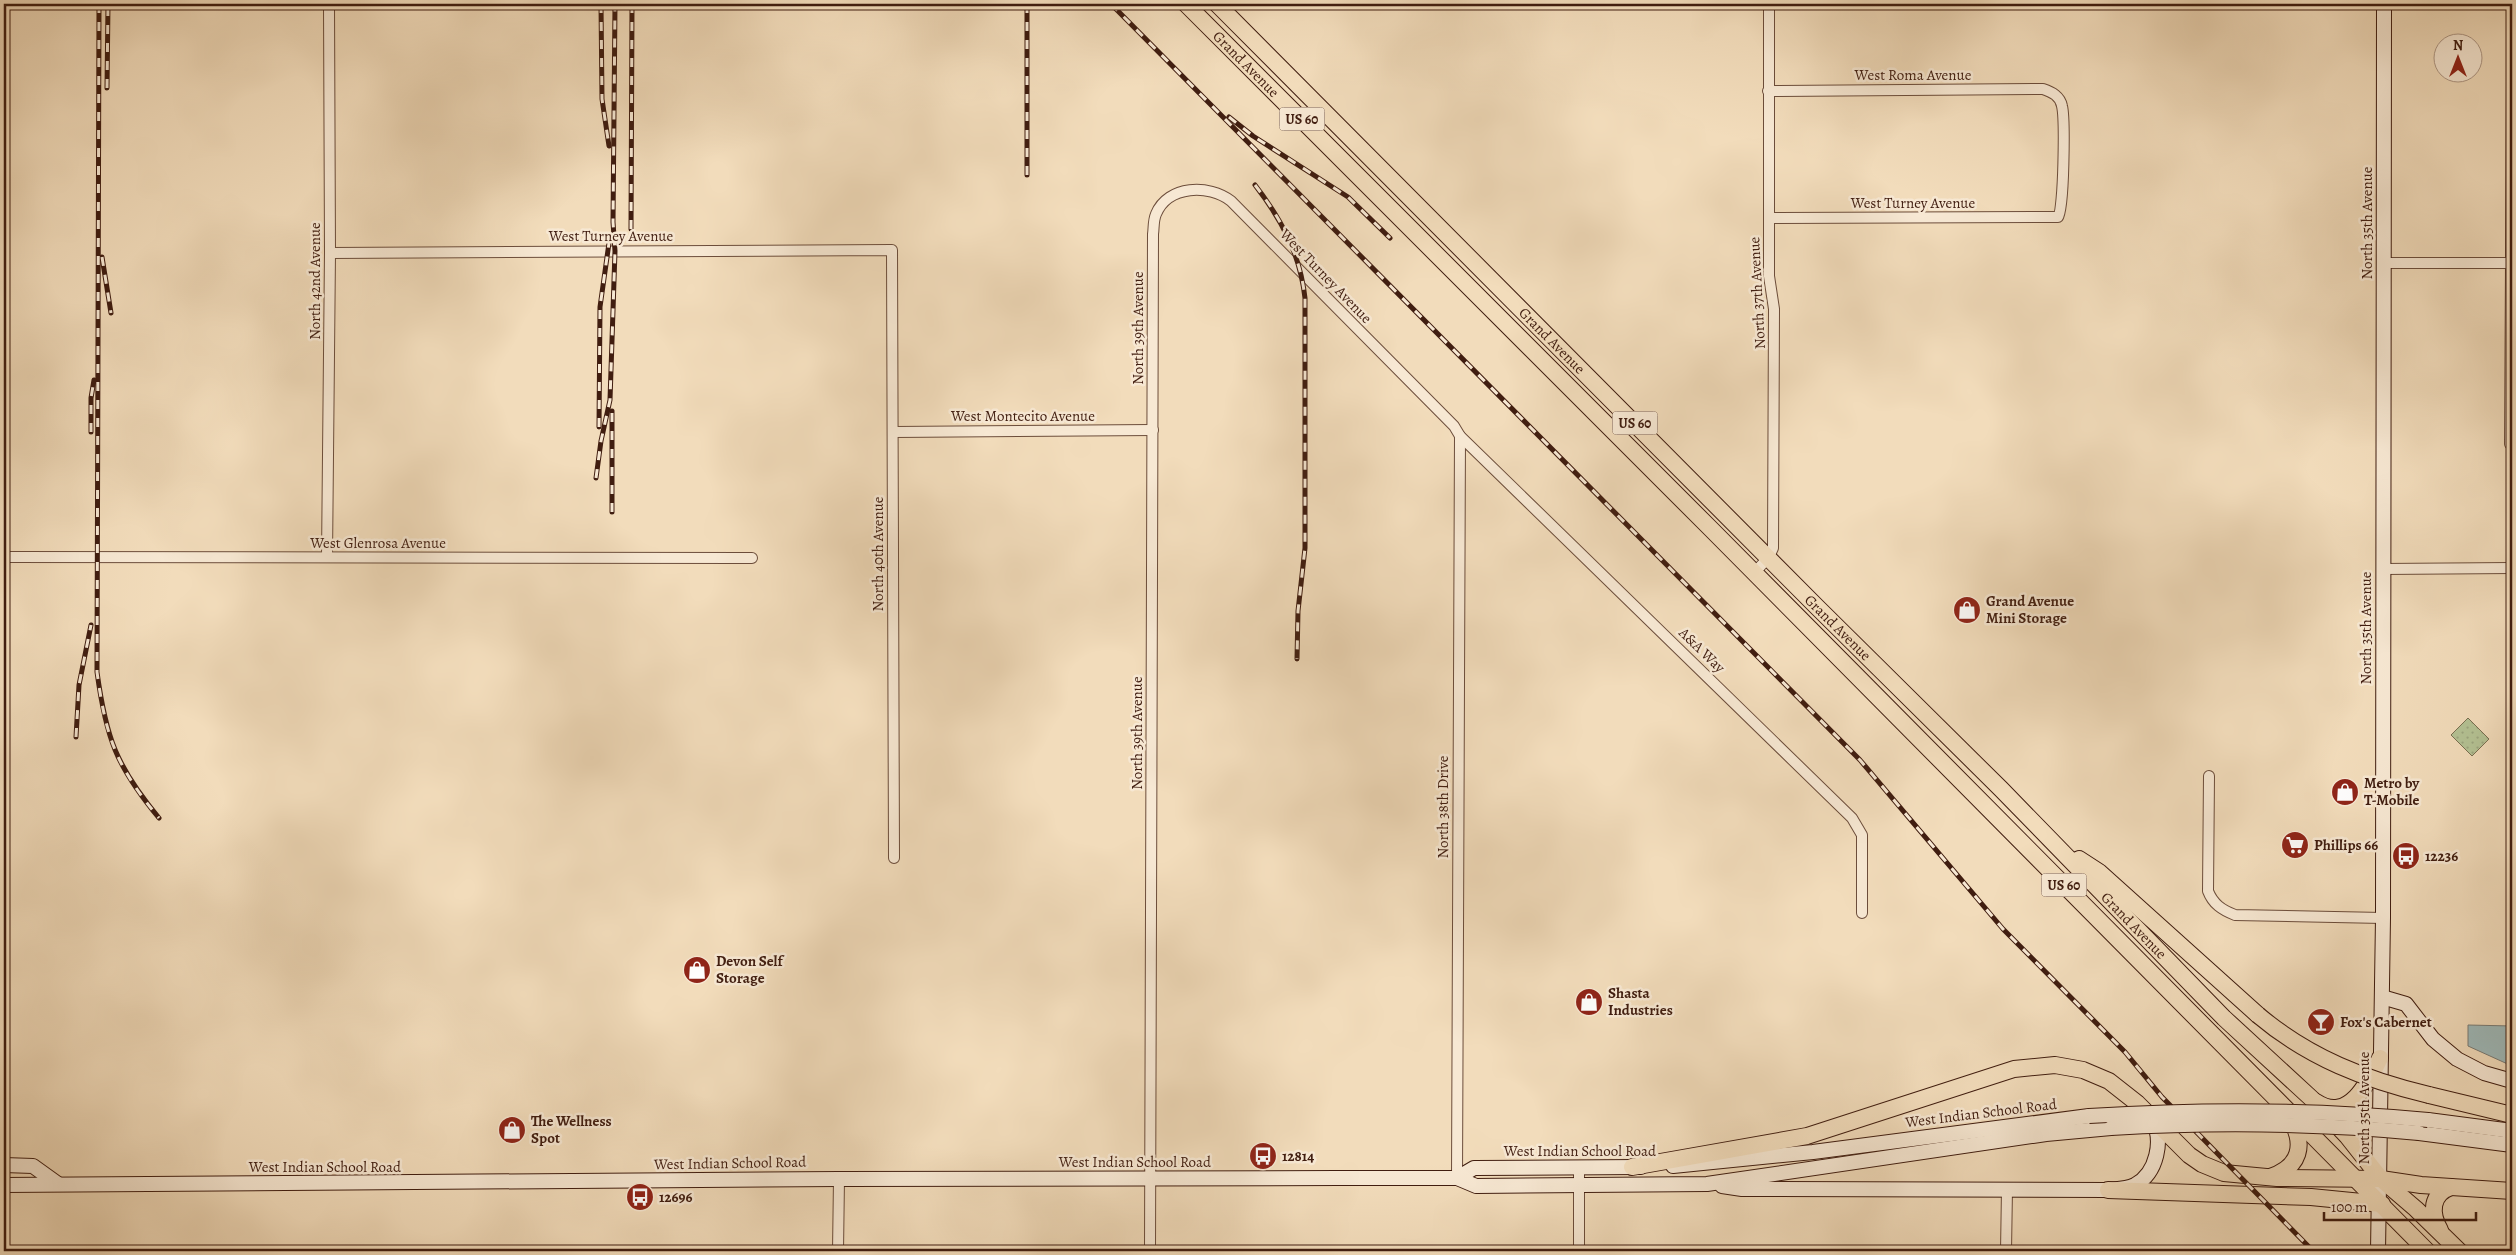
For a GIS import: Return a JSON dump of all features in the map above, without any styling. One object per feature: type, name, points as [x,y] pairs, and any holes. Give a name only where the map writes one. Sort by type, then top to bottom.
[{"type":"highway","name":"Grand Avenue","points":[[1186,4],[1974,794],[2380,1206],[2427,1251]]},
{"type":"highway","name":"Grand Avenue","points":[[1217,4],[1769,557],[1816,607],[2001,789],[2200,991],[2224,1018],[2312,1099],[2347,1136],[2381,1179],[2459,1251]]},
{"type":"highway","points":[[1448,266],[1464,252]]},
{"type":"highway","points":[[1974,794],[2001,789]]},
{"type":"highway","points":[[2049,839],[2099,872],[2258,1015],[2295,1044],[2349,1072],[2389,1086],[2512,1115]]},
{"type":"highway","points":[[2184,1006],[2200,991]]},
{"type":"highway","points":[[2312,1099],[2319,1104],[2333,1107],[2350,1102],[2364,1091],[2380,1058]]},
{"type":"highway","points":[[1632,1166],[1808,1136],[2014,1069],[2040,1065],[2068,1067],[2097,1075],[2120,1089],[2151,1116],[2189,1155],[2202,1164],[2224,1173],[2268,1178],[2381,1179],[2421,1185],[2512,1191]]},
{"type":"highway","points":[[2268,1178],[2285,1171],[2297,1155],[2297,1131],[2281,1104]]},
{"type":"highway","points":[[2108,1190],[2311,1198],[2380,1206],[2421,1185]]},
{"type":"highway","points":[[2443,1237],[2433,1208],[2437,1196],[2451,1187]]},
{"type":"main road","name":"North 35th Avenue","points":[[2378,1251],[2381,1179],[2380,1058],[2383,918],[2384,4]]},
{"type":"main road","points":[[2382,997],[2406,1004],[2433,1039],[2457,1059],[2484,1073],[2512,1081]]},
{"type":"main road","name":"West Indian School Road","points":[[1457,1178],[1474,1168],[1716,1163],[2089,1116],[2167,1111],[2261,1110],[2349,1113],[2428,1120],[2512,1131]]},
{"type":"main road","points":[[1707,1184],[1742,1188],[2108,1190],[2137,1183],[2151,1167],[2157,1151],[2158,1134],[2151,1116]]},
{"type":"main road","name":"West Indian School Road","points":[[4,1185],[838,1178],[1457,1178],[1476,1186],[1707,1184],[2046,1134],[2111,1128],[2274,1124],[2419,1133],[2512,1145]]},
{"type":"main road","points":[[4,1165],[33,1166],[58,1184]]},
{"type":"street","name":"North 42nd Avenue","points":[[327,558],[330,253],[329,4]]},
{"type":"street","name":"North 37th Avenue","points":[[1769,4],[1768,218],[1769,276],[1774,309],[1774,548],[1769,557]]},
{"type":"street","points":[[2511,82],[2511,444]]},
{"type":"street","name":"West Roma Avenue","points":[[1768,91],[2043,89],[2056,95],[2062,106],[2062,206],[2058,217]]},
{"type":"street","name":"West Turney Avenue","points":[[1156,214],[1166,201],[1177,194],[1196,189],[1213,190],[1223,194],[1454,426],[1460,436]]},
{"type":"street","name":"North 39th Avenue","points":[[1150,1251],[1153,234],[1156,214]]},
{"type":"street","name":"West Turney Avenue","points":[[1768,218],[2058,217]]},
{"type":"street","name":"West Turney Avenue","points":[[330,253],[892,250]]},
{"type":"street","name":"North 40th Avenue","points":[[892,250],[894,858]]},
{"type":"street","points":[[2383,263],[2510,263]]},
{"type":"street","name":"West Montecito Avenue","points":[[894,432],[1153,430]]},
{"type":"street","name":"A&A Way","points":[[1460,436],[1852,818],[1862,835],[1862,913]]},
{"type":"street","name":"North 38th Drive","points":[[1457,1178],[1460,436]]},
{"type":"street","name":"West Glenrosa Avenue","points":[[4,557],[752,558]]},
{"type":"street","points":[[1754,573],[1769,557]]},
{"type":"street","points":[[2383,569],[2512,568]]},
{"type":"street","points":[[2209,776],[2208,891],[2217,905],[2224,911],[2235,914],[2383,918]]},
{"type":"street","points":[[1579,1167],[1579,1251]]},
{"type":"street","points":[[838,1178],[838,1251]]},
{"type":"street","points":[[2006,1251],[2007,1189]]},
{"type":"green space","points":[[2468,718],[2489,739],[2472,756],[2451,735]]},
{"type":"water","points":[[2468,1025],[2512,1026],[2512,1066],[2468,1046]]},
{"type":"railway","points":[[99,4],[97,672],[104,715],[115,750],[132,783],[159,818]]},
{"type":"railway","points":[[107,88],[108,4]]},
{"type":"railway","points":[[601,4],[602,99],[609,146]]},
{"type":"railway","points":[[596,478],[601,441],[610,400],[615,251],[613,222],[615,4]]},
{"type":"railway","points":[[631,229],[632,4]]},
{"type":"railway","points":[[1027,4],[1027,175]]},
{"type":"railway","points":[[1111,4],[1860,760],[2003,929],[2125,1052],[2162,1097],[2313,1251]]},
{"type":"railway","points":[[1229,117],[1253,136],[1348,197],[1390,238]]},
{"type":"railway","points":[[1255,185],[1274,211],[1288,238],[1299,267],[1305,298],[1305,548],[1298,611],[1297,659]]},
{"type":"railway","points":[[599,427],[600,307],[609,243]]},
{"type":"railway","points":[[102,257],[111,313]]},
{"type":"railway","points":[[91,432],[91,398],[94,380]]},
{"type":"railway","points":[[612,411],[612,512]]},
{"type":"railway","points":[[76,737],[79,685],[91,625]]},
{"type":"place","name":"Grand Avenue Mini Storage","points":[[1967,610]]},
{"type":"place","name":"Metro by T-Mobile","points":[[2345,792]]},
{"type":"place","name":"Phillips 66","points":[[2295,845]]},
{"type":"place","name":"12236","points":[[2406,856]]},
{"type":"place","name":"Devon Self Storage","points":[[697,970]]},
{"type":"place","name":"Shasta Industries","points":[[1589,1002]]},
{"type":"place","name":"Fox's Cabernet","points":[[2321,1022]]},
{"type":"place","name":"The Wellness Spot","points":[[512,1130]]},
{"type":"place","name":"12814","points":[[1263,1156]]},
{"type":"place","name":"12696","points":[[640,1197]]}]
